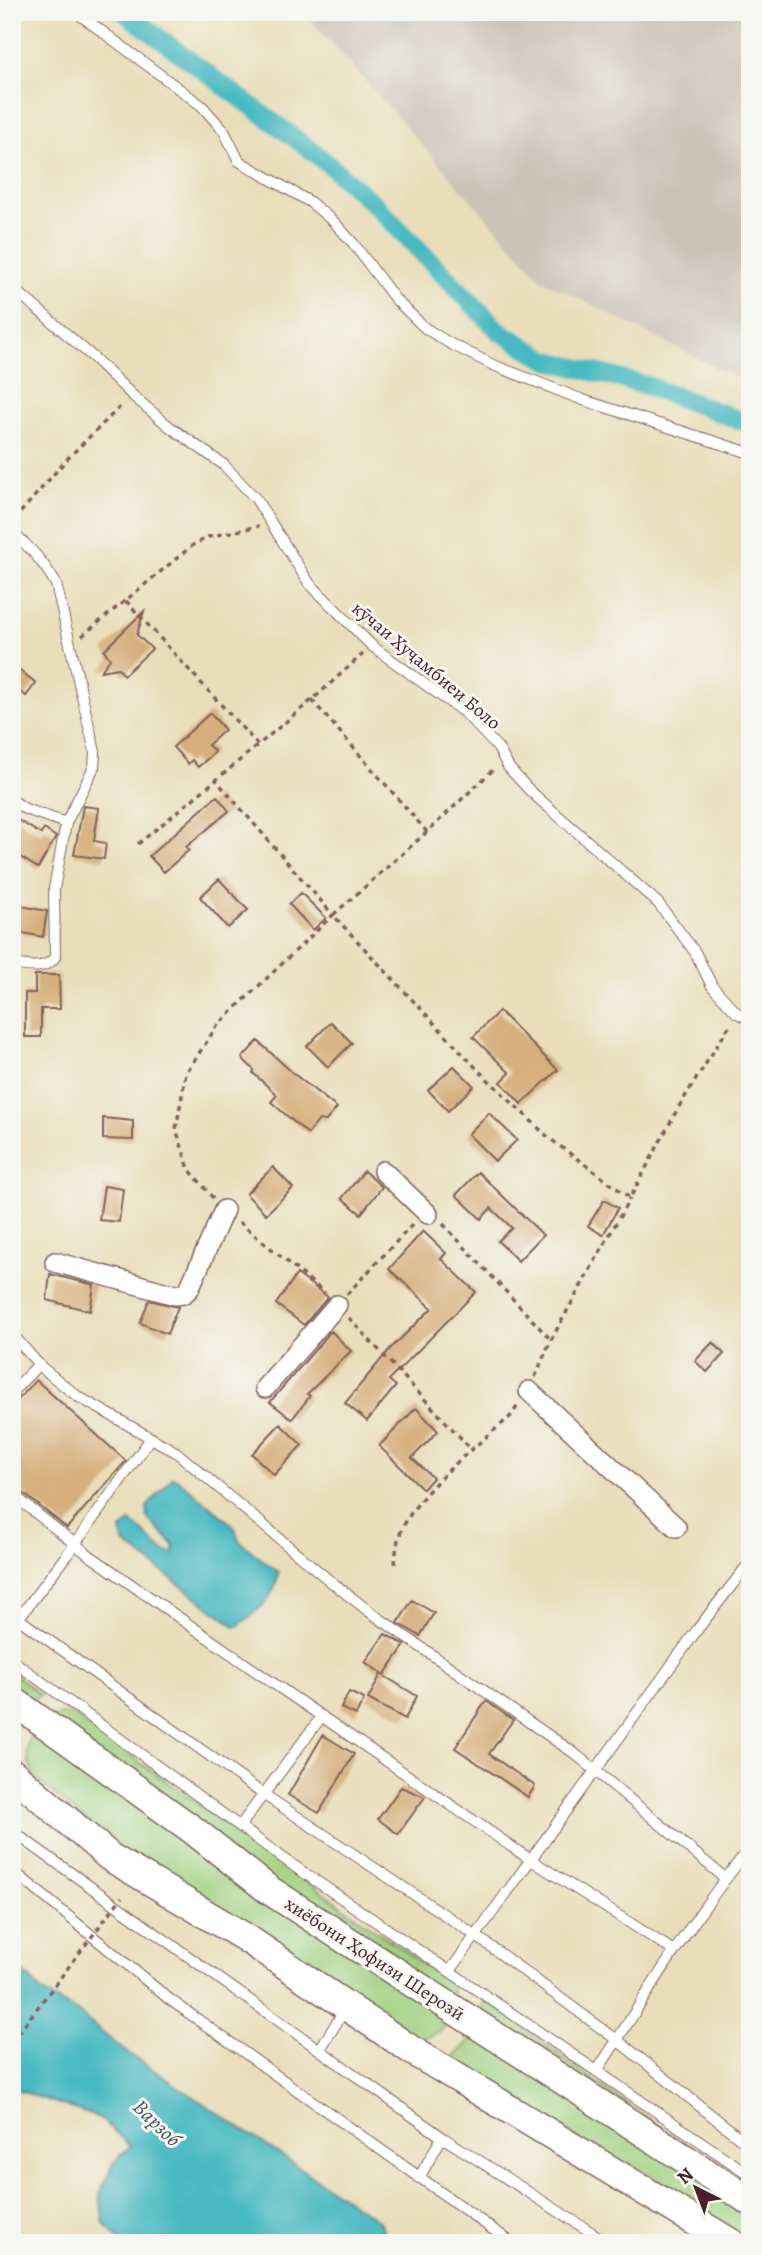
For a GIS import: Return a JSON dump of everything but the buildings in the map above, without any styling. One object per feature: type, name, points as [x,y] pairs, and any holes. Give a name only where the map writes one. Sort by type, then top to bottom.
[{"type":"main road","name":"хиёбони Ҳофизи Шерозӣ","points":[[12,1700],[193,1830],[270,1890],[750,2201]]},
{"type":"main road","points":[[12,1773],[110,1857],[246,1938],[413,2050],[731,2243]]},
{"type":"street","points":[[383,1171],[428,1214]]},
{"type":"street","points":[[55,1262],[175,1296],[183,1294],[189,1289],[225,1210]]},
{"type":"street","points":[[265,1388],[337,1305]]},
{"type":"street","points":[[529,1391],[676,1527]]},
{"type":"lane","points":[[76,12],[202,106],[223,131],[239,161],[310,202],[334,222],[395,299],[425,328],[493,365],[583,400],[750,453]]},
{"type":"lane","name":"кӯчаи Хуҷамбиеи Боло","points":[[12,287],[170,427],[224,465],[256,499],[309,583],[372,646],[466,714],[498,748],[509,768],[530,791],[658,903],[695,952],[712,986],[737,1013],[750,1019]]},
{"type":"lane","points":[[12,533],[27,545],[46,567],[56,584],[95,752],[94,767],[66,823],[54,889],[55,957],[50,964],[41,967],[12,964]]},
{"type":"lane","points":[[12,800],[25,809],[66,823]]},
{"type":"lane","points":[[12,1334],[39,1364],[77,1396],[176,1452],[370,1612],[574,1753],[725,1878]]},
{"type":"lane","points":[[12,1392],[39,1364]]},
{"type":"lane","points":[[151,1438],[75,1544],[14,1620],[262,1794],[475,1935],[617,2040],[750,2146]]},
{"type":"lane","points":[[12,1494],[75,1544],[322,1716],[531,1860],[674,1951]]},
{"type":"lane","points":[[450,1971],[594,1770],[750,1562]]},
{"type":"lane","points":[[12,1660],[240,1826],[750,2175]]},
{"type":"lane","points":[[240,1826],[322,1716]]},
{"type":"lane","points":[[12,1831],[442,2137],[608,2243]]},
{"type":"lane","points":[[597,2071],[674,1951],[725,1878],[750,1848]]},
{"type":"lane","points":[[12,1870],[169,1999],[512,2243]]},
{"type":"lane","points":[[320,2049],[347,2006]]},
{"type":"lane","points":[[419,2178],[442,2137]]},
{"type":"path","points":[[12,522],[67,459],[132,395]]},
{"type":"path","points":[[70,645],[193,545],[208,537],[271,523]]},
{"type":"path","points":[[126,601],[258,745]]},
{"type":"path","points":[[138,844],[312,700],[372,646]]},
{"type":"path","points":[[312,700],[427,832]]},
{"type":"path","points":[[472,1450],[337,1305],[225,1210],[189,1169],[176,1129],[187,1073],[217,1026],[333,915],[504,759]]},
{"type":"path","points":[[216,780],[333,915],[479,1071],[549,1139],[630,1198],[678,1108],[737,1013]]},
{"type":"path","points":[[337,1305],[421,1215],[428,1214],[435,1216],[551,1340]]},
{"type":"path","points":[[12,2042],[122,1897]]},
{"type":"shaded area","points":[[304,12],[750,12],[750,385],[542,280]]},
{"type":"green space","points":[[12,1076],[19,1078],[12,1138]]},
{"type":"green space","points":[[12,1672],[40,1695],[28,1702],[12,1719]]},
{"type":"green space","points":[[72,1714],[450,1983],[453,2005],[449,2021],[436,2033],[415,2040],[120,1850],[36,1779],[30,1766],[28,1744],[38,1726],[58,1716]]},
{"type":"green space","points":[[484,1998],[601,2086],[750,2189],[750,2243],[735,2243],[452,2057],[466,2045],[475,2032]]},
{"type":"water","points":[[173,1477],[234,1526],[240,1542],[278,1572],[270,1597],[236,1627],[123,1542],[121,1530],[130,1522],[161,1549],[174,1554],[174,1545],[148,1519],[147,1507]]},
{"type":"water","name":"Варзоб","points":[[12,1960],[41,1991],[76,2011],[122,2049],[379,2221],[389,2243],[122,2243],[104,2224],[100,2194],[113,2163],[130,2146],[100,2118],[12,2088]]},
{"type":"waterway","points":[[124,12],[315,153],[374,204],[499,331],[547,360],[648,386],[750,424]]}]
